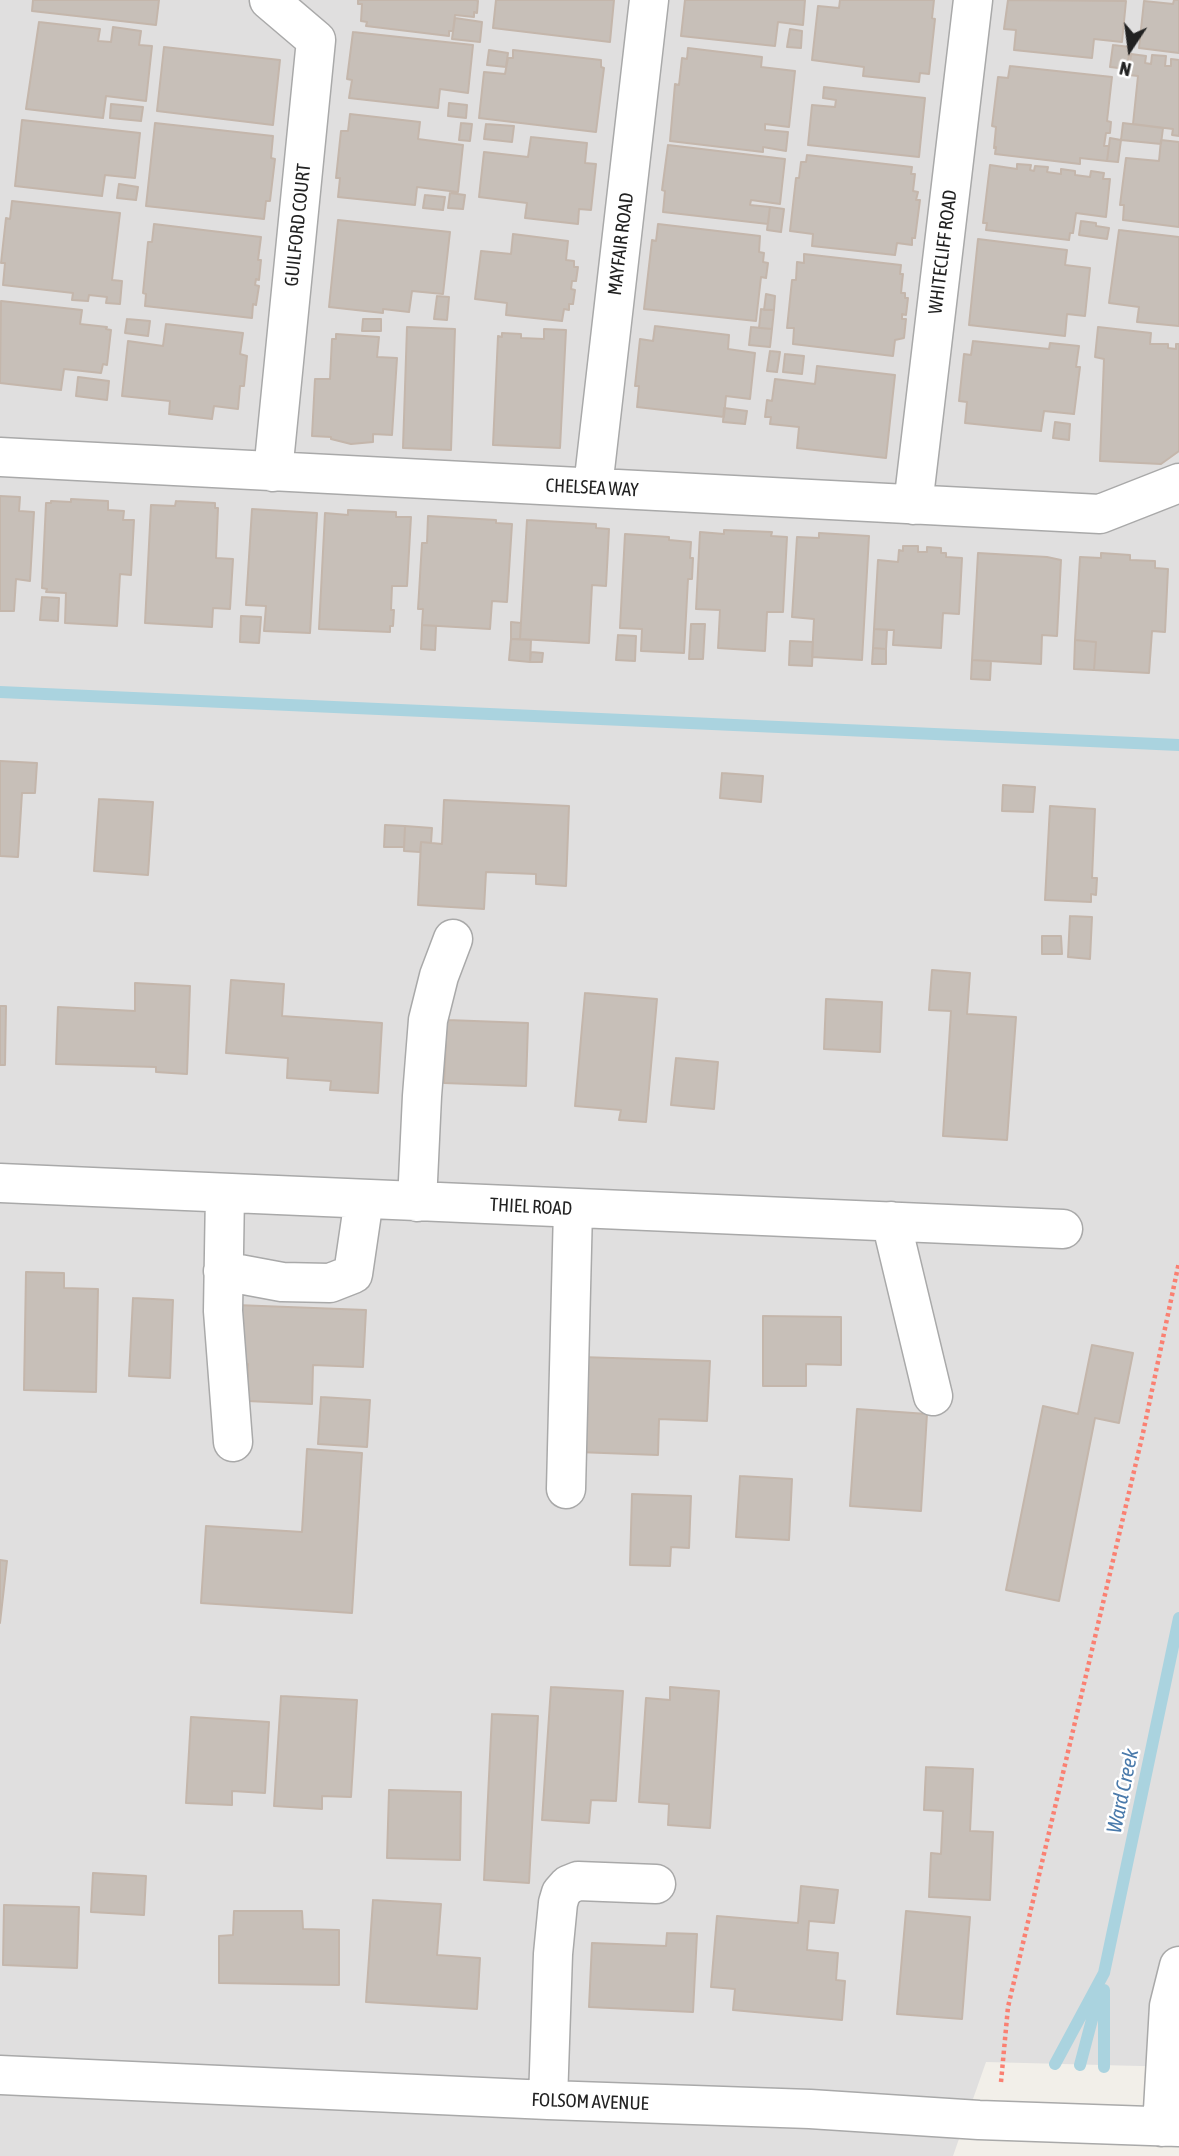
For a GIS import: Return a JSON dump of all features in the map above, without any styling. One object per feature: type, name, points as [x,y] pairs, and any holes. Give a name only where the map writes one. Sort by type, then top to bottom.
[{"type":"street","name":"GUILFORD COURT","points":[[268,0],[316,40],[273,472]]},
{"type":"street","name":"MAYFAIR ROAD","points":[[593,487],[649,0]]},
{"type":"street","name":"WHITECLIFF ROAD","points":[[913,505],[973,0]]},
{"type":"street","name":"CHELSEA WAY","points":[[0,457],[1100,514],[1179,483]]},
{"type":"street","points":[[417,1202],[428,1020],[439,976],[453,939]]},
{"type":"street","name":"THIEL ROAD","points":[[0,1184],[1063,1229]]},
{"type":"street","points":[[225,1193],[223,1311],[233,1442]]},
{"type":"street","points":[[223,1271],[282,1282],[330,1283],[354,1274],[364,1199]]},
{"type":"street","points":[[566,1489],[573,1209]]},
{"type":"street","points":[[891,1221],[933,1396]]},
{"type":"street","points":[[548,2100],[553,1954],[561,1893],[568,1885],[578,1881],[656,1884]]},
{"type":"street","points":[[1171,2127],[1169,2006],[1179,1966]]},
{"type":"street","name":"FOLSOM AVENUE","points":[[0,2076],[810,2109],[998,2121],[1171,2127]]},
{"type":"path","points":[[998,2121],[1009,2007],[1143,1433],[1179,1262]]},
{"type":"shaded area","points":[[0,0],[1179,0],[1179,2067],[986,2062],[953,2156],[0,2156]]},
{"type":"building","points":[[33,0],[159,0],[156,25],[32,11]]},
{"type":"building","points":[[358,0],[478,1],[474,17],[455,15],[453,31],[449,31],[449,36],[366,26],[367,22],[361,21],[362,4],[358,4]]},
{"type":"building","points":[[496,0],[614,0],[610,42],[493,28]]},
{"type":"building","points":[[685,0],[805,0],[803,25],[778,22],[775,46],[681,36]]},
{"type":"building","points":[[840,0],[934,0],[932,18],[935,19],[929,74],[920,73],[919,82],[863,76],[864,67],[812,60],[818,6],[839,8]]},
{"type":"building","points":[[1008,0],[1126,1],[1122,42],[1094,39],[1092,58],[1014,50],[1016,30],[1004,29]]},
{"type":"building","points":[[1174,0],[1179,0],[1179,53],[1139,48],[1144,1],[1173,4]]},
{"type":"building","points":[[455,18],[482,22],[480,42],[452,39]]},
{"type":"building","points":[[39,22],[100,29],[98,41],[111,42],[113,27],[141,31],[139,45],[152,46],[146,101],[106,96],[103,118],[26,109]]},
{"type":"building","points":[[790,29],[802,31],[801,48],[787,47]]},
{"type":"building","points":[[353,32],[473,45],[468,93],[440,89],[438,108],[349,98],[352,80],[347,79]]},
{"type":"building","points":[[1113,45],[1130,47],[1127,69],[1110,67]]},
{"type":"building","points":[[164,47],[280,60],[273,125],[157,111]]},
{"type":"building","points":[[688,48],[762,57],[761,67],[795,71],[789,127],[765,124],[765,130],[788,132],[786,151],[763,147],[763,152],[670,141],[675,84],[679,85],[682,58],[687,59]]},
{"type":"building","points":[[489,50],[508,53],[506,67],[487,65]]},
{"type":"building","points":[[513,50],[601,60],[601,67],[604,68],[596,132],[479,118],[484,72],[505,74],[508,58],[513,58]]},
{"type":"building","points":[[1131,54],[1146,56],[1145,63],[1151,64],[1152,55],[1166,56],[1165,66],[1171,66],[1171,59],[1179,60],[1179,136],[1172,135],[1173,129],[1133,124],[1138,76],[1129,75]]},
{"type":"building","points":[[1010,66],[1112,77],[1107,121],[1111,122],[1110,133],[1106,133],[1104,146],[1109,146],[1107,161],[1080,158],[1080,164],[995,154],[996,127],[992,126],[998,77],[1008,78]]},
{"type":"building","points":[[824,87],[925,98],[919,157],[808,145],[812,105],[835,107],[836,100],[823,98]]},
{"type":"building","points":[[449,103],[467,105],[466,118],[448,116]]},
{"type":"building","points":[[111,104],[143,107],[141,121],[110,118]]},
{"type":"building","points":[[350,114],[420,122],[418,139],[463,145],[458,192],[417,187],[415,205],[338,197],[340,178],[336,178],[341,131],[348,131]]},
{"type":"building","points":[[22,120],[140,133],[135,178],[105,175],[102,196],[15,186]]},
{"type":"building","points":[[155,123],[273,136],[271,158],[275,159],[270,201],[266,201],[264,219],[146,206]]},
{"type":"building","points":[[461,123],[472,124],[470,141],[459,140]]},
{"type":"building","points":[[1123,123],[1163,128],[1161,144],[1121,140]]},
{"type":"building","points":[[486,124],[514,126],[512,142],[484,139]]},
{"type":"building","points":[[531,137],[587,143],[585,163],[596,164],[591,210],[579,209],[578,224],[525,218],[527,203],[479,197],[484,152],[528,157]]},
{"type":"building","points":[[1110,138],[1121,140],[1118,162],[1107,161]]},
{"type":"building","points":[[1161,140],[1179,142],[1179,227],[1123,220],[1124,205],[1120,205],[1126,158],[1159,161]]},
{"type":"building","points":[[668,145],[785,159],[780,204],[751,200],[750,205],[770,207],[768,224],[663,212],[665,191],[662,190]]},
{"type":"building","points":[[807,155],[912,167],[911,174],[915,174],[913,191],[918,192],[916,200],[920,200],[912,245],[897,243],[895,255],[812,246],[813,234],[790,231],[796,178],[799,178],[801,162],[806,162]]},
{"type":"building","points":[[1017,164],[1031,165],[1030,170],[1034,171],[1035,166],[1048,167],[1047,172],[1061,174],[1061,169],[1090,177],[1091,171],[1104,173],[1103,179],[1110,179],[1106,217],[1076,213],[1073,233],[1070,233],[1069,240],[986,230],[987,223],[983,223],[990,165],[1017,169]]},
{"type":"building","points":[[119,184],[138,187],[136,200],[117,198]]},
{"type":"building","points":[[450,193],[465,195],[463,209],[448,208]]},
{"type":"building","points":[[425,195],[445,197],[443,210],[423,208]]},
{"type":"building","points":[[12,201],[120,213],[112,280],[122,281],[120,304],[106,303],[107,297],[89,295],[88,301],[72,300],[73,293],[3,285],[5,263],[1,263],[6,218],[10,219]]},
{"type":"building","points":[[770,207],[784,209],[781,232],[767,230]]},
{"type":"building","points":[[338,220],[450,232],[443,294],[412,291],[409,312],[383,309],[383,313],[329,307]]},
{"type":"building","points":[[1081,221],[1109,228],[1107,239],[1079,235]]},
{"type":"building","points":[[154,224],[261,237],[259,280],[256,279],[255,285],[259,286],[252,318],[145,306],[146,294],[143,293],[148,242],[152,242]]},
{"type":"building","points":[[658,224],[760,236],[759,252],[764,253],[763,262],[768,263],[766,278],[761,277],[756,321],[644,309],[652,240],[656,241]]},
{"type":"building","points":[[1119,230],[1179,237],[1179,326],[1137,322],[1139,307],[1109,303]]},
{"type":"building","points":[[513,234],[568,241],[566,260],[574,261],[574,267],[578,267],[576,281],[572,281],[571,289],[575,290],[573,304],[569,304],[569,310],[564,309],[562,321],[506,315],[507,303],[475,299],[481,251],[511,254]]},
{"type":"building","points":[[978,239],[1067,250],[1065,265],[1090,268],[1085,316],[1067,314],[1065,336],[969,325]]},
{"type":"building","points":[[804,254],[901,265],[901,293],[905,293],[905,298],[908,298],[906,315],[902,314],[902,319],[906,319],[904,338],[895,340],[893,356],[793,344],[794,328],[787,328],[792,280],[796,280],[797,262],[804,263]]},
{"type":"building","points":[[766,294],[775,296],[774,310],[764,310]]},
{"type":"building","points":[[437,296],[449,297],[447,320],[434,319]]},
{"type":"building","points":[[1,301],[82,310],[80,324],[107,327],[106,329],[111,330],[107,365],[103,364],[101,373],[64,369],[61,390],[0,383]]},
{"type":"building","points":[[761,309],[774,310],[772,329],[759,328]]},
{"type":"building","points":[[127,319],[150,321],[148,336],[125,333]]},
{"type":"building","points":[[363,319],[381,319],[381,331],[362,331]]},
{"type":"building","points":[[166,324],[243,333],[240,354],[247,356],[238,409],[214,406],[212,419],[169,414],[170,401],[122,396],[128,341],[163,346]]},
{"type":"building","points":[[655,326],[729,335],[728,349],[755,353],[750,399],[726,396],[724,417],[637,407],[639,386],[635,386],[640,339],[653,341]]},
{"type":"building","points":[[407,327],[455,329],[451,450],[403,448]]},
{"type":"building","points":[[751,327],[772,329],[770,347],[749,345]]},
{"type":"building","points":[[1098,327],[1151,333],[1150,344],[1168,344],[1168,348],[1176,349],[1176,344],[1179,344],[1179,451],[1161,464],[1100,461],[1104,359],[1095,357]]},
{"type":"building","points":[[544,329],[566,330],[560,448],[493,445],[498,336],[502,337],[502,333],[521,334],[521,338],[544,339]]},
{"type":"building","points":[[336,334],[379,337],[377,357],[397,358],[392,435],[373,434],[373,442],[351,444],[331,437],[312,436],[315,379],[330,379],[332,339],[336,339]]},
{"type":"building","points":[[973,341],[1049,349],[1050,343],[1079,346],[1076,367],[1080,367],[1074,414],[1044,411],[1041,431],[965,423],[967,402],[959,401],[964,354],[971,355]]},
{"type":"building","points":[[770,351],[780,352],[777,372],[767,371]]},
{"type":"building","points":[[785,354],[804,356],[802,374],[783,372]]},
{"type":"building","points":[[817,366],[895,375],[886,458],[797,448],[799,427],[770,424],[771,417],[765,417],[767,400],[772,401],[775,379],[815,384]]},
{"type":"building","points":[[78,377],[109,381],[107,400],[76,396]]},
{"type":"building","points":[[724,408],[747,411],[745,424],[723,422]]},
{"type":"building","points":[[1055,422],[1070,424],[1069,440],[1053,438]]},
{"type":"building","points":[[0,496],[20,497],[19,511],[34,512],[30,581],[16,579],[14,611],[0,611]]},
{"type":"building","points":[[71,499],[108,501],[108,510],[124,511],[123,520],[134,520],[131,575],[120,574],[117,626],[65,623],[66,593],[46,592],[47,589],[42,588],[46,503],[71,502]]},
{"type":"building","points":[[176,501],[215,503],[215,508],[218,508],[216,558],[233,559],[230,609],[213,608],[212,627],[145,623],[151,505],[175,506]]},
{"type":"building","points":[[252,509],[317,513],[310,633],[264,631],[266,606],[246,605]]},
{"type":"building","points":[[348,510],[396,512],[396,517],[411,517],[407,586],[392,586],[391,610],[394,610],[390,632],[319,629],[325,513],[348,515]]},
{"type":"building","points":[[428,516],[496,520],[496,523],[512,524],[507,602],[492,601],[490,629],[422,625],[423,609],[418,609],[422,543],[427,543]]},
{"type":"building","points":[[527,520],[596,524],[596,528],[609,529],[606,586],[592,585],[589,643],[520,639]]},
{"type":"building","points":[[724,530],[772,532],[771,536],[787,537],[783,612],[767,612],[765,651],[718,648],[720,610],[696,609],[700,532],[724,534]]},
{"type":"building","points":[[819,533],[869,536],[862,660],[812,657],[814,619],[792,617],[797,537],[819,538]]},
{"type":"building","points":[[625,534],[669,537],[669,540],[691,542],[692,579],[688,579],[684,653],[641,651],[642,629],[620,628]]},
{"type":"building","points":[[903,546],[918,546],[918,552],[927,552],[927,547],[941,548],[941,553],[946,553],[946,557],[962,558],[959,614],[943,613],[941,648],[893,645],[894,630],[874,629],[878,560],[898,562],[899,550],[903,551]]},
{"type":"building","points":[[978,553],[1061,560],[1057,636],[1042,635],[1041,664],[972,660]]},
{"type":"building","points":[[1101,553],[1130,555],[1130,560],[1155,561],[1155,568],[1168,569],[1165,632],[1152,631],[1149,673],[1094,670],[1096,642],[1075,640],[1080,557],[1101,558]]},
{"type":"building","points":[[42,597],[59,598],[58,621],[40,620]]},
{"type":"building","points":[[241,616],[261,617],[259,643],[240,642]]},
{"type":"building","points":[[511,622],[521,623],[520,639],[511,639]]},
{"type":"building","points":[[691,624],[705,624],[703,659],[689,659]]},
{"type":"building","points":[[422,625],[436,626],[435,650],[421,649]]},
{"type":"building","points":[[874,629],[887,630],[886,649],[873,648]]},
{"type":"building","points":[[618,635],[636,636],[635,661],[616,660]]},
{"type":"building","points":[[511,639],[531,640],[530,662],[509,660]]},
{"type":"building","points":[[1075,640],[1096,642],[1094,670],[1074,669]]},
{"type":"building","points":[[790,641],[813,642],[812,666],[789,665]]},
{"type":"building","points":[[873,648],[886,649],[886,664],[872,664]]},
{"type":"building","points":[[531,652],[543,653],[542,662],[530,662]]},
{"type":"building","points":[[972,660],[991,661],[990,680],[971,679]]},
{"type":"building","points":[[0,761],[37,763],[35,793],[22,793],[18,857],[0,856]]},
{"type":"building","points":[[722,773],[763,776],[761,802],[720,798]]},
{"type":"building","points":[[1003,785],[1035,787],[1033,812],[1002,811]]},
{"type":"building","points":[[99,799],[153,802],[148,875],[94,871]]},
{"type":"building","points":[[444,800],[569,806],[566,886],[536,884],[536,874],[486,872],[484,909],[418,905],[421,842],[442,844]]},
{"type":"building","points":[[1050,806],[1095,809],[1092,878],[1097,878],[1096,895],[1091,894],[1091,902],[1045,900]]},
{"type":"building","points":[[385,825],[405,826],[404,847],[384,847]]},
{"type":"building","points":[[405,826],[432,828],[431,843],[421,842],[420,852],[404,851]]},
{"type":"building","points":[[1070,916],[1092,917],[1090,959],[1068,957]]},
{"type":"building","points":[[1042,936],[1061,936],[1062,954],[1042,954]]},
{"type":"building","points":[[932,970],[970,973],[967,1014],[1016,1017],[1007,1140],[943,1136],[951,1011],[929,1010]]},
{"type":"building","points":[[231,980],[284,984],[282,1016],[382,1023],[378,1093],[330,1090],[331,1081],[287,1078],[288,1058],[226,1053]]},
{"type":"building","points":[[135,983],[190,986],[187,1074],[156,1072],[156,1067],[56,1064],[58,1007],[135,1011]]},
{"type":"building","points":[[585,993],[657,999],[646,1122],[619,1120],[621,1110],[575,1106]]},
{"type":"building","points":[[826,999],[882,1002],[880,1052],[824,1049]]},
{"type":"building","points":[[0,1006],[6,1006],[5,1065],[0,1065]]},
{"type":"building","points":[[447,1020],[528,1023],[526,1086],[444,1083]]},
{"type":"building","points":[[676,1058],[718,1062],[714,1109],[671,1105]]},
{"type":"building","points":[[26,1272],[64,1273],[64,1288],[98,1289],[96,1392],[24,1390]]},
{"type":"building","points":[[133,1298],[173,1300],[170,1378],[129,1376]]},
{"type":"building","points":[[236,1305],[366,1310],[363,1367],[313,1365],[312,1404],[247,1401],[248,1364],[233,1363]]},
{"type":"building","points":[[763,1316],[841,1317],[841,1365],[806,1364],[806,1386],[763,1386]]},
{"type":"building","points":[[1092,1345],[1133,1353],[1119,1423],[1095,1418],[1059,1601],[1006,1590],[1043,1406],[1078,1414]]},
{"type":"building","points":[[580,1357],[710,1361],[707,1421],[659,1419],[658,1455],[577,1452]]},
{"type":"building","points":[[321,1397],[370,1400],[367,1447],[318,1444]]},
{"type":"building","points":[[857,1409],[927,1414],[921,1511],[850,1506]]},
{"type":"building","points":[[307,1449],[362,1453],[352,1613],[201,1603],[206,1526],[302,1532]]},
{"type":"building","points":[[740,1476],[792,1479],[789,1540],[736,1537]]},
{"type":"building","points":[[632,1494],[691,1496],[689,1548],[671,1547],[670,1566],[630,1565]]},
{"type":"building","points":[[0,1560],[7,1561],[0,1623]]},
{"type":"building","points":[[551,1687],[623,1691],[616,1801],[591,1800],[589,1823],[542,1820]]},
{"type":"building","points":[[670,1687],[719,1691],[710,1828],[668,1825],[669,1804],[639,1802],[646,1698],[670,1700]]},
{"type":"building","points":[[281,1696],[357,1700],[351,1797],[322,1796],[322,1809],[274,1806]]},
{"type":"building","points":[[492,1714],[538,1716],[529,1883],[484,1880]]},
{"type":"building","points":[[191,1717],[269,1722],[265,1793],[232,1791],[232,1805],[186,1803]]},
{"type":"building","points":[[926,1767],[973,1769],[970,1831],[993,1832],[990,1900],[929,1897],[931,1853],[941,1854],[943,1811],[924,1810]]},
{"type":"building","points":[[389,1790],[461,1792],[460,1860],[387,1858]]},
{"type":"building","points":[[93,1873],[146,1876],[144,1915],[91,1912]]},
{"type":"building","points":[[801,1886],[838,1890],[834,1923],[809,1921],[807,1950],[838,1953],[836,1980],[845,1981],[842,2020],[733,2010],[735,1989],[711,1987],[717,1916],[798,1923]]},
{"type":"building","points":[[373,1900],[441,1904],[437,1955],[480,1958],[477,2009],[366,2002]]},
{"type":"building","points":[[4,1905],[79,1907],[77,1968],[3,1965]]},
{"type":"building","points":[[234,1911],[302,1911],[303,1929],[339,1930],[339,1985],[219,1983],[219,1936],[233,1935]]},
{"type":"building","points":[[906,1911],[970,1917],[962,2019],[897,2014]]},
{"type":"building","points":[[667,1933],[697,1934],[693,2012],[589,2007],[592,1943],[666,1946]]},
{"type":"waterway","points":[[0,692],[1179,745]]},
{"type":"waterway","name":"Ward Creek","points":[[1055,2064],[1104,1973],[1179,1618]]},
{"type":"waterway","name":"Ward Creek","points":[[1104,1990],[1104,2067]]},
{"type":"waterway","name":"Ward Creek","points":[[1080,2065],[1099,1993]]}]
